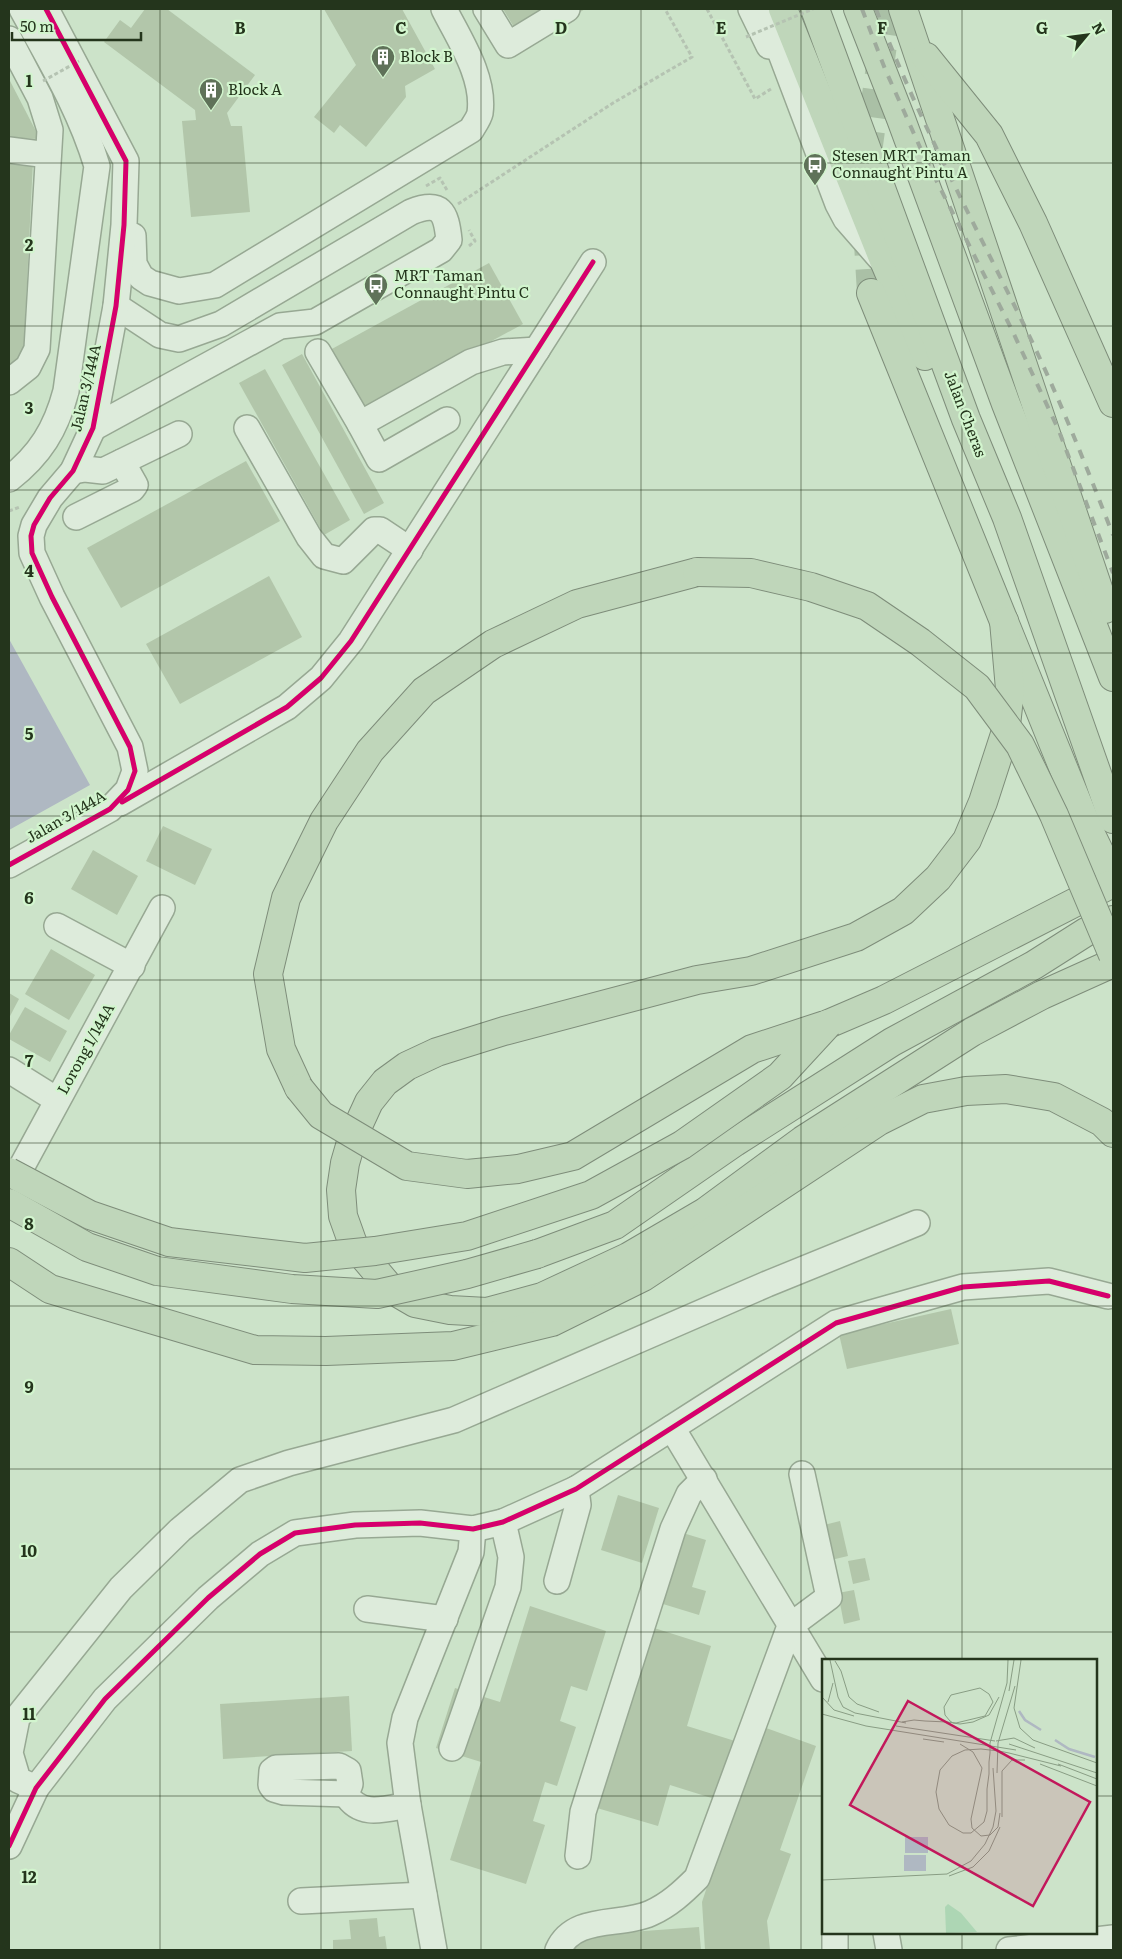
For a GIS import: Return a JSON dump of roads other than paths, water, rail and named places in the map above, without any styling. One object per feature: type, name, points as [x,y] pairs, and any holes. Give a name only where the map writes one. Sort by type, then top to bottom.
[{"type":"highway","points":[[783,9],[885,264],[932,372],[966,419]]},
{"type":"highway","name":"Jalan Cheras","points":[[814,9],[966,419],[1007,518],[1113,819]]},
{"type":"highway","points":[[858,9],[901,119],[1006,404],[1113,677]]},
{"type":"highway","points":[[903,9],[1111,624]]},
{"type":"highway","points":[[915,44],[989,135],[1034,223],[1113,403]]},
{"type":"highway","points":[[871,293],[1086,824],[1113,881],[884,1000],[828,1024],[752,1050],[573,1156],[518,1169],[466,1174],[407,1166],[321,1115],[299,1088],[281,1049],[268,974],[286,898],[324,821],[370,751],[424,691],[493,644],[577,604],[697,572],[751,574],[811,587],[867,606],[920,642],[977,687],[1020,745],[1054,815],[1113,955]]},
{"type":"highway","points":[[1004,621],[1010,689],[1005,734],[983,802],[967,840],[938,878],[902,911],[856,937],[804,955],[751,971],[677,985],[504,1031],[437,1052],[407,1066],[385,1082],[369,1102],[352,1139],[345,1163],[341,1190],[343,1216],[353,1244],[373,1271],[391,1289],[415,1302],[450,1310],[487,1312],[542,1297],[628,1256],[705,1212],[803,1140],[972,1032],[1042,995],[1113,963]]},
{"type":"highway","points":[[9,1202],[87,1247],[157,1271],[292,1289],[377,1294],[467,1274],[537,1254],[615,1225],[735,1142],[892,1042],[1034,965],[1086,932],[1113,920]]},
{"type":"highway","points":[[9,1172],[90,1215],[169,1242],[305,1258],[375,1251],[467,1236],[590,1195],[682,1145],[780,1076],[828,1024]]},
{"type":"highway","points":[[9,1262],[50,1289],[256,1350],[326,1351],[453,1346],[552,1322],[643,1277],[879,1121],[924,1099],[966,1091],[1006,1089],[1054,1097],[1102,1122],[1113,1132]]},
{"type":"street","points":[[126,162],[134,264],[141,277],[150,283],[179,291],[215,284],[471,130],[480,114],[480,91],[472,68],[444,9]]},
{"type":"street","points":[[486,9],[508,45],[567,9]]},
{"type":"street","points":[[751,9],[799,103]]},
{"type":"street","points":[[770,9],[774,35],[838,204],[846,219],[885,264]]},
{"type":"street","name":"Jalan 3/144A","points":[[9,865],[110,809],[128,790],[135,771],[130,747],[52,597],[32,553],[31,536],[34,525],[50,498],[72,471],[92,428],[116,306],[124,226],[126,162],[26,17]]},
{"type":"street","name":"Jalan 3/144A","points":[[9,479],[19,459],[58,421],[66,391],[97,166],[87,132],[26,17]]},
{"type":"street","points":[[9,39],[40,98],[50,130],[37,349],[28,367],[9,382]]},
{"type":"street","points":[[9,150],[48,155]]},
{"type":"street","points":[[92,428],[280,326],[315,322],[441,250],[449,240],[446,217],[437,208],[425,206],[411,212],[221,324],[179,339],[160,335],[116,306]]},
{"type":"street","points":[[110,809],[287,707],[321,678],[351,641],[593,262]]},
{"type":"street","points":[[262,300],[280,326]]},
{"type":"street","points":[[360,424],[471,362],[503,352],[537,350]]},
{"type":"street","points":[[318,352],[379,459],[448,420]]},
{"type":"street","points":[[247,428],[309,537],[324,556],[343,561],[374,530],[380,530],[410,550]]},
{"type":"street","points":[[72,471],[85,469],[104,471],[179,434]]},
{"type":"street","points":[[76,517],[136,486],[122,462]]},
{"type":"street","points":[[130,747],[153,766],[171,769],[185,765]]},
{"type":"street","name":"Lorong 1/144A","points":[[9,1190],[162,908]]},
{"type":"street","points":[[57,926],[132,966]]},
{"type":"street","points":[[9,1070],[57,1100]]},
{"type":"street","points":[[36,1788],[18,1780],[10,1754],[17,1718],[121,1588],[180,1530],[240,1480],[289,1463],[454,1420],[767,1284],[917,1223]]},
{"type":"street","points":[[9,1846],[36,1788],[105,1699],[154,1648],[208,1598],[252,1560],[295,1533],[355,1525],[420,1523],[473,1529],[504,1522],[576,1489],[836,1323],[963,1287],[1049,1281],[1108,1296]]},
{"type":"street","points":[[672,1428],[822,1677]]},
{"type":"street","points":[[558,1950],[567,1936],[584,1926],[650,1914],[673,1901],[697,1878],[790,1626],[829,1597],[802,1474]]},
{"type":"street","points":[[578,1856],[583,1812],[673,1529],[690,1494],[704,1479]]},
{"type":"street","points":[[557,1582],[578,1505],[576,1489]]},
{"type":"street","points":[[452,1748],[508,1587],[511,1557],[504,1522]]},
{"type":"street","points":[[434,1950],[408,1805],[400,1743],[405,1718],[471,1552],[473,1529]]},
{"type":"street","points":[[367,1609],[445,1619]]},
{"type":"street","points":[[346,1794],[351,1803],[359,1809],[379,1810],[408,1805]]},
{"type":"street","points":[[301,1901],[424,1895]]},
{"type":"street","points":[[835,1934],[835,1950]]},
{"type":"street","points":[[886,1934],[889,1950]]},
{"type":"street","points":[[1009,1950],[1113,1938]]},
{"type":"tunnel","points":[[867,159],[888,9]]},
{"type":"tunnel","points":[[867,227],[871,293]]},
{"type":"railway","points":[[862,9],[885,69],[923,154],[1012,330],[1059,431],[1113,573]]},
{"type":"railway","points":[[876,9],[927,128],[1047,375],[1113,535]]},
{"type":"place","name":"Block B","points":[[383,78]]},
{"type":"place","name":"Block A","points":[[211,111]]},
{"type":"place","name":"Stesen MRT Taman Connaught Pintu A","points":[[815,186]]},
{"type":"place","name":"MRT Taman Connaught Pintu C","points":[[376,306]]}]
